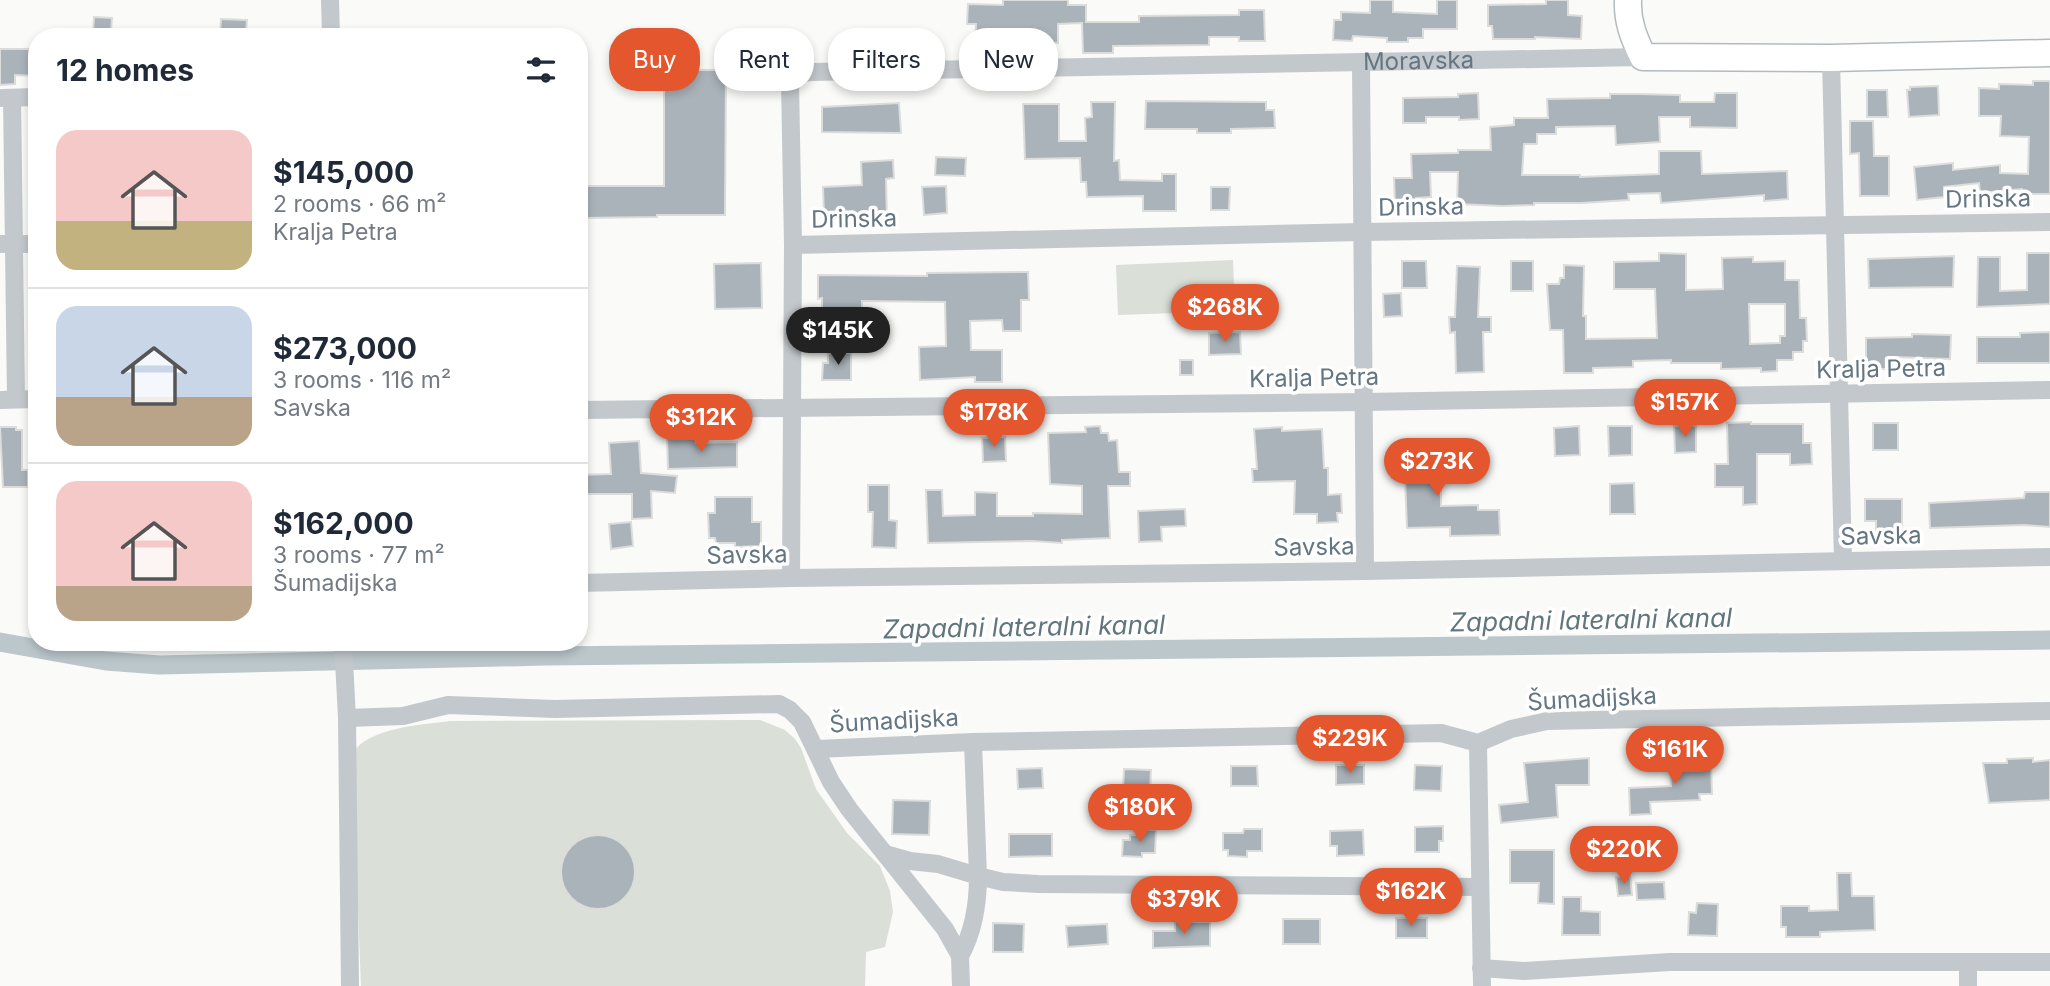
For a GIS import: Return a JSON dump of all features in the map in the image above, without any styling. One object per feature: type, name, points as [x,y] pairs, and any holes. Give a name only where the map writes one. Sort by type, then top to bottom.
[{"type":"street","points":[[330,0],[331,28]]},
{"type":"street","points":[[1628,0],[1627,15],[1631,33],[1643,57]]},
{"type":"street","name":"Moravska","points":[[793,245],[790,82],[794,75],[811,72],[1643,57],[1831,58],[2050,53]]},
{"type":"street","points":[[1831,58],[1843,561]]},
{"type":"street","points":[[1361,63],[1364,571]]},
{"type":"street","points":[[28,97],[6,98],[8,400],[28,399]]},
{"type":"street","name":"Drinska","points":[[793,245],[1362,232],[2050,222]]},
{"type":"street","points":[[6,244],[28,244]]},
{"type":"street","points":[[791,578],[793,245]]},
{"type":"street","name":"Kralja Petra","points":[[588,410],[1363,402],[2050,390]]},
{"type":"street","name":"Savska","points":[[588,583],[2050,557]]},
{"type":"street","points":[[343,651],[350,986]]},
{"type":"street","points":[[346,718],[403,716],[447,705],[555,709],[779,704],[802,722],[831,782],[945,929],[960,956],[961,986]]},
{"type":"street","name":"Šumadijska","points":[[817,750],[974,742],[1441,733],[1478,743],[1511,729],[1547,721],[2050,710]]},
{"type":"street","name":"Šumadijska","points":[[960,956],[971,937],[978,899],[974,742]]},
{"type":"street","points":[[1478,743],[1481,977],[1524,971],[1670,962],[2050,962]]},
{"type":"street","points":[[885,854],[910,861],[938,864],[1003,882],[1038,884],[1480,887]]},
{"type":"street","points":[[1968,964],[1968,986]]},
{"type":"shaded area","points":[[1233,260],[1235,311],[1118,315],[1116,265]]},
{"type":"shaded area","points":[[760,720],[785,730],[795,739],[816,789],[847,833],[880,866],[890,891],[893,912],[885,947],[866,952],[865,986],[361,986],[352,754],[370,738],[396,729],[450,721]]},
{"type":"building","points":[[1003,0],[1068,0],[1068,5],[1086,5],[1086,22],[1139,22],[1139,16],[1239,15],[1239,10],[1264,10],[1265,41],[1239,41],[1239,37],[1209,37],[1209,45],[1113,46],[1113,53],[1083,53],[1082,23],[1058,24],[1058,28],[976,28],[976,24],[967,24],[968,4],[1003,5]]},
{"type":"building","points":[[1370,0],[1393,0],[1393,12],[1437,14],[1437,0],[1457,0],[1457,29],[1423,29],[1423,38],[1408,38],[1408,42],[1387,42],[1387,38],[1353,36],[1352,41],[1333,40],[1334,20],[1341,20],[1341,12],[1370,13]]},
{"type":"building","points":[[1546,0],[1568,0],[1568,15],[1582,16],[1581,39],[1493,39],[1492,26],[1488,26],[1488,5],[1546,4]]},
{"type":"building","points":[[94,17],[112,18],[111,28],[93,28]]},
{"type":"building","points":[[221,19],[247,20],[246,28],[220,28]]},
{"type":"building","points":[[0,49],[28,49],[28,76],[15,75],[15,84],[0,85]]},
{"type":"building","points":[[700,70],[714,70],[714,91],[726,91],[725,215],[588,218],[588,186],[664,186],[664,91],[700,91]]},
{"type":"building","points":[[2033,81],[2050,81],[2050,194],[2022,194],[2022,189],[1980,193],[1979,183],[1944,187],[1944,197],[1917,200],[1914,167],[1953,163],[1953,170],[2000,165],[2000,173],[2028,174],[2029,137],[2000,136],[2001,116],[1979,116],[1979,88],[1999,89],[1999,84],[2033,85]]},
{"type":"building","points":[[1938,86],[1939,115],[1909,117],[1907,90],[1910,90],[1910,87]]},
{"type":"building","points":[[1867,90],[1887,90],[1888,117],[1867,117]]},
{"type":"building","points":[[1478,93],[1479,119],[1426,117],[1426,123],[1403,123],[1403,98],[1458,97],[1458,94]]},
{"type":"building","points":[[1715,93],[1737,93],[1737,128],[1690,127],[1690,117],[1659,117],[1660,142],[1616,145],[1615,126],[1556,127],[1556,134],[1537,134],[1537,144],[1524,144],[1522,175],[1580,177],[1659,174],[1659,151],[1701,151],[1702,174],[1787,171],[1788,199],[1764,201],[1764,195],[1661,203],[1660,193],[1628,194],[1629,200],[1581,203],[1502,206],[1457,204],[1458,172],[1430,172],[1431,197],[1416,198],[1417,205],[1395,206],[1394,178],[1412,178],[1411,154],[1491,150],[1490,127],[1514,125],[1514,118],[1548,118],[1547,99],[1610,98],[1610,94],[1638,94],[1680,95],[1680,102],[1714,102]]},
{"type":"building","points":[[1146,101],[1266,102],[1266,110],[1274,110],[1275,128],[1231,129],[1231,133],[1197,133],[1197,129],[1145,129]]},
{"type":"building","points":[[1091,102],[1115,102],[1114,161],[1119,160],[1120,180],[1162,181],[1162,174],[1176,174],[1176,211],[1143,211],[1143,196],[1087,197],[1086,182],[1081,182],[1080,158],[1025,159],[1023,104],[1059,104],[1059,141],[1086,141],[1085,118],[1092,117]]},
{"type":"building","points":[[899,103],[901,133],[822,132],[822,107]]},
{"type":"building","points":[[1850,121],[1873,121],[1874,156],[1889,156],[1889,196],[1860,196],[1859,153],[1850,154]]},
{"type":"building","points":[[936,157],[966,158],[965,176],[935,175]]},
{"type":"building","points":[[893,160],[894,178],[886,179],[887,220],[864,221],[864,214],[824,215],[823,187],[862,185],[861,162]]},
{"type":"building","points":[[946,186],[947,213],[924,215],[922,187]]},
{"type":"building","points":[[1211,187],[1230,187],[1229,210],[1211,210]]},
{"type":"building","points":[[1659,253],[1686,254],[1686,290],[1723,289],[1722,258],[1753,257],[1753,262],[1785,261],[1785,280],[1799,280],[1800,318],[1806,318],[1807,341],[1803,341],[1803,352],[1793,352],[1793,360],[1777,360],[1777,371],[1761,372],[1761,368],[1721,369],[1721,363],[1671,363],[1671,360],[1633,361],[1633,367],[1593,368],[1593,373],[1564,373],[1563,330],[1550,330],[1547,284],[1559,284],[1560,278],[1564,278],[1564,265],[1584,266],[1583,316],[1586,316],[1586,339],[1657,338],[1655,289],[1614,289],[1614,262],[1659,261]],"holes":[[[1749,304],[1785,304],[1785,336],[1780,336],[1780,343],[1750,344]]]},
{"type":"building","points":[[2027,253],[2050,253],[2050,304],[1977,307],[1978,257],[2000,257],[2000,291],[2027,290]]},
{"type":"building","points":[[1954,256],[1953,287],[1869,288],[1868,259]]},
{"type":"building","points":[[1402,261],[1426,261],[1427,288],[1402,288]]},
{"type":"building","points":[[1511,261],[1533,261],[1533,291],[1511,291]]},
{"type":"building","points":[[761,263],[762,308],[715,309],[714,264]]},
{"type":"building","points":[[1457,266],[1480,267],[1478,317],[1491,317],[1491,332],[1483,332],[1484,372],[1456,373],[1455,332],[1450,333],[1449,317],[1455,317]]},
{"type":"building","points":[[1028,272],[1029,300],[1021,300],[1021,331],[1003,331],[1002,320],[970,321],[971,350],[1002,350],[1002,382],[975,382],[975,377],[920,380],[919,347],[946,346],[945,302],[862,301],[862,324],[822,323],[818,275],[927,276],[927,273]]},
{"type":"building","points":[[1401,293],[1402,316],[1384,317],[1383,294]]},
{"type":"building","points":[[1240,332],[1241,354],[1209,355],[1209,333]]},
{"type":"building","points":[[2050,332],[2050,363],[1977,363],[1977,337],[2020,337],[2020,333]]},
{"type":"building","points":[[1912,334],[1951,335],[1950,359],[1895,357],[1895,369],[1866,369],[1866,338],[1912,337]]},
{"type":"building","points":[[828,353],[851,353],[851,380],[822,380],[823,363],[828,363]]},
{"type":"building","points":[[1180,360],[1193,360],[1193,375],[1180,375]]},
{"type":"building","points":[[1727,423],[1803,424],[1803,443],[1811,443],[1812,464],[1790,465],[1790,454],[1757,454],[1757,504],[1743,505],[1743,487],[1715,487],[1715,464],[1728,464]]},
{"type":"building","points":[[1873,423],[1898,423],[1898,450],[1873,450]]},
{"type":"building","points":[[1100,426],[1101,433],[1108,433],[1109,441],[1117,440],[1119,472],[1130,472],[1130,486],[1108,486],[1110,538],[1062,540],[1062,543],[928,543],[926,490],[942,490],[943,516],[975,515],[975,492],[997,493],[997,516],[1033,516],[1033,513],[1082,514],[1082,486],[1050,484],[1048,433],[1086,432],[1085,427]]},
{"type":"building","points":[[1579,426],[1580,455],[1555,456],[1554,428]]},
{"type":"building","points":[[1608,426],[1632,426],[1632,455],[1609,456]]},
{"type":"building","points":[[1674,426],[1696,426],[1696,452],[1675,453]]},
{"type":"building","points":[[0,427],[16,427],[16,430],[22,430],[22,470],[28,470],[28,487],[3,487]]},
{"type":"building","points":[[1282,427],[1282,431],[1322,429],[1324,468],[1328,468],[1328,495],[1341,494],[1342,513],[1337,513],[1338,522],[1317,523],[1317,514],[1294,514],[1295,481],[1253,482],[1252,469],[1257,469],[1254,429]]},
{"type":"building","points":[[1005,437],[1006,461],[983,462],[982,438]]},
{"type":"building","points":[[667,438],[696,438],[696,443],[737,442],[737,467],[668,469]]},
{"type":"building","points":[[639,441],[641,473],[677,476],[675,493],[651,491],[652,518],[632,519],[632,494],[588,494],[588,475],[611,474],[609,443]]},
{"type":"building","points":[[1392,448],[1417,448],[1417,454],[1441,452],[1441,506],[1478,505],[1478,510],[1499,510],[1500,535],[1450,536],[1450,527],[1407,528],[1405,479],[1392,478]]},
{"type":"building","points":[[1634,483],[1635,514],[1610,514],[1610,484]]},
{"type":"building","points":[[868,485],[889,485],[889,520],[897,521],[896,548],[872,547],[873,512],[868,512]]},
{"type":"building","points":[[2025,492],[2050,492],[2050,527],[2024,525],[1930,528],[1929,503],[2024,498]]},
{"type":"building","points":[[715,497],[752,497],[752,522],[761,522],[761,546],[735,547],[735,543],[716,543],[715,538],[709,538],[708,513],[715,513]]},
{"type":"building","points":[[1865,499],[1902,499],[1902,530],[1876,530],[1876,521],[1865,521]]},
{"type":"building","points":[[1185,509],[1186,526],[1161,527],[1162,541],[1139,542],[1138,511]]},
{"type":"building","points":[[631,522],[633,546],[611,549],[609,524]]},
{"type":"building","points":[[1589,758],[1589,785],[1556,785],[1558,817],[1501,823],[1499,805],[1528,802],[1524,763]]},
{"type":"building","points":[[2033,758],[2033,762],[2050,760],[2050,800],[1989,803],[1983,763],[2007,763],[2007,759]]},
{"type":"building","points":[[1711,759],[1712,794],[1699,794],[1700,800],[1650,802],[1651,814],[1630,815],[1629,788],[1671,786],[1670,760]]},
{"type":"building","points":[[1336,765],[1364,765],[1364,784],[1336,785]]},
{"type":"building","points":[[1415,765],[1442,766],[1441,791],[1414,790]]},
{"type":"building","points":[[1231,766],[1257,766],[1258,786],[1231,786]]},
{"type":"building","points":[[1042,768],[1043,788],[1018,789],[1017,769]]},
{"type":"building","points":[[1124,769],[1151,770],[1150,791],[1123,790]]},
{"type":"building","points":[[893,800],[930,801],[929,835],[892,834]]},
{"type":"building","points":[[1443,826],[1443,841],[1439,841],[1439,852],[1415,852],[1415,827]]},
{"type":"building","points":[[1244,829],[1262,829],[1262,851],[1247,851],[1247,857],[1228,856],[1228,850],[1223,850],[1223,833],[1243,833]]},
{"type":"building","points":[[1139,830],[1156,830],[1155,853],[1142,853],[1142,857],[1122,856],[1123,840],[1130,840],[1130,835],[1139,835]]},
{"type":"building","points":[[1363,830],[1364,855],[1337,856],[1337,846],[1330,846],[1330,831]]},
{"type":"building","points":[[1009,834],[1052,834],[1052,856],[1009,857]]},
{"type":"building","points":[[598,835],[612,838],[624,846],[632,858],[635,872],[632,886],[624,898],[612,906],[598,909],[584,906],[572,898],[564,886],[561,872],[564,858],[572,846],[584,838]]},
{"type":"building","points":[[1510,850],[1554,850],[1554,904],[1538,903],[1539,883],[1510,883]]},
{"type":"building","points":[[1837,873],[1851,873],[1852,896],[1874,896],[1875,930],[1820,932],[1820,937],[1786,937],[1786,927],[1781,927],[1781,906],[1809,906],[1809,911],[1838,910]]},
{"type":"building","points":[[1630,875],[1632,895],[1618,896],[1616,877]]},
{"type":"building","points":[[1664,882],[1665,899],[1637,900],[1636,883]]},
{"type":"building","points":[[1563,897],[1581,897],[1581,911],[1600,912],[1600,935],[1562,935]]},
{"type":"building","points":[[1697,903],[1718,904],[1717,936],[1688,935],[1689,912],[1696,913]]},
{"type":"building","points":[[1396,918],[1427,918],[1427,938],[1396,938]]},
{"type":"building","points":[[1283,919],[1320,919],[1320,944],[1283,944]]},
{"type":"building","points":[[1175,922],[1210,922],[1210,946],[1153,948],[1153,931],[1175,931]]},
{"type":"building","points":[[993,923],[1024,924],[1023,952],[993,952]]},
{"type":"building","points":[[1107,924],[1108,944],[1068,947],[1066,926]]},
{"type":"waterway","name":"Zapadni lateralni kanal","points":[[50,651],[106,661],[159,665],[546,656],[2050,640]]},
{"type":"waterway","name":"Zapadni lateralni kanal","points":[[0,642],[28,647]]}]
